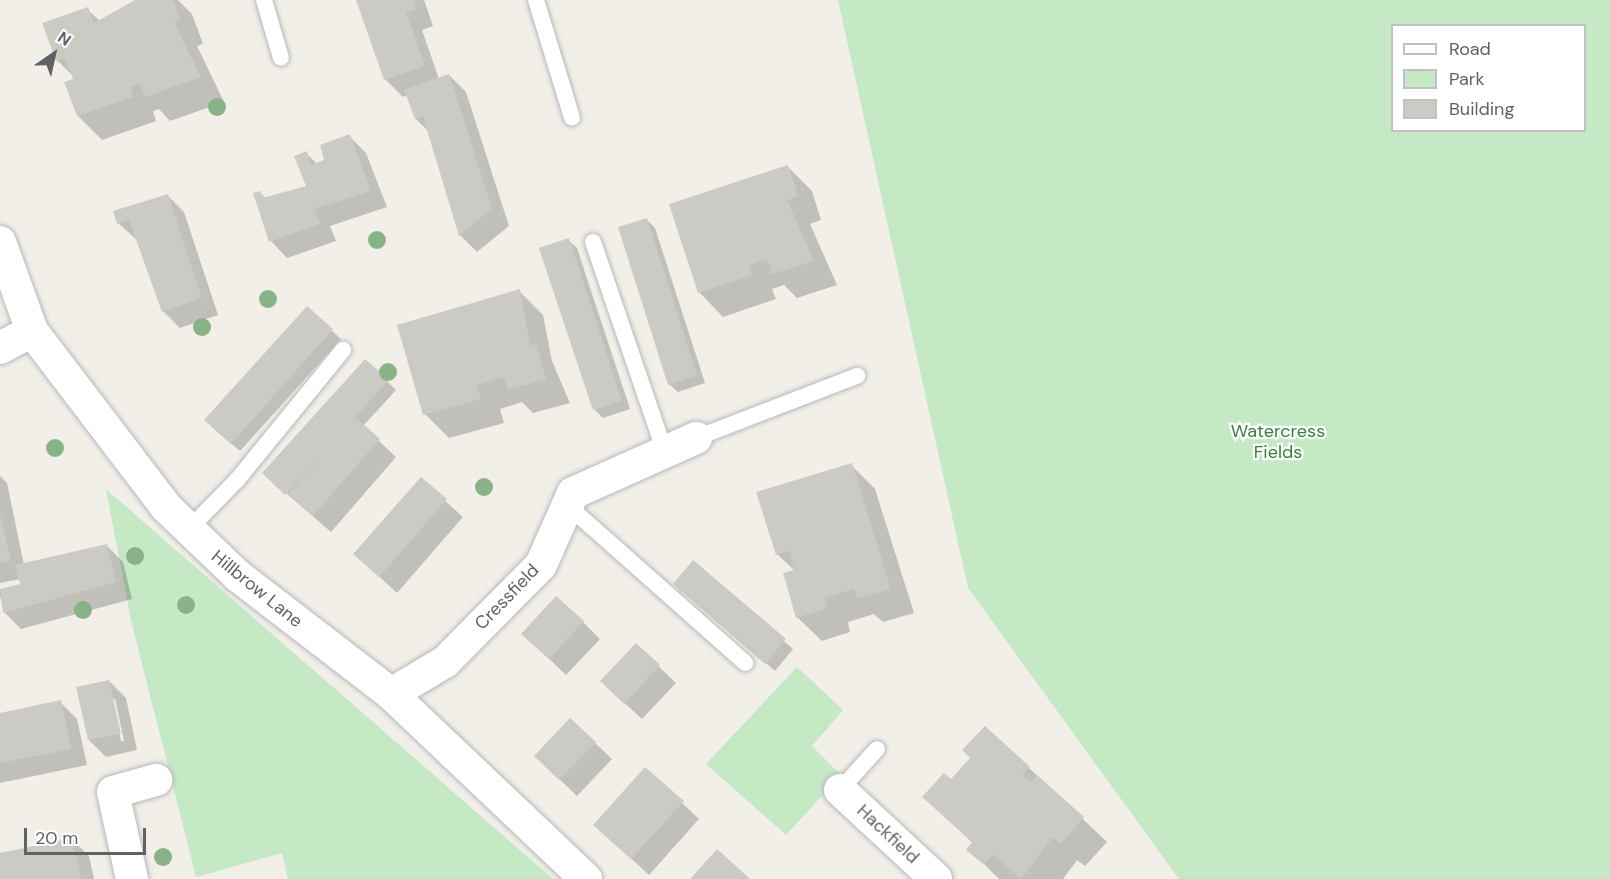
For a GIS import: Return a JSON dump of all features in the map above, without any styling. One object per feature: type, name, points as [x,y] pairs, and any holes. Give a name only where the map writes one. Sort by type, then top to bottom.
[{"type":"street","name":"Hillbrow Lane","points":[[0,242],[32,331],[105,433],[188,530],[238,576],[391,694],[586,879]]},
{"type":"street","points":[[0,348],[32,331]]},
{"type":"street","points":[[565,502],[573,494],[696,438]]},
{"type":"street","name":"Cressfield","points":[[391,694],[445,662],[541,565],[565,502]]},
{"type":"street","points":[[132,879],[113,792],[156,780]]},
{"type":"street","name":"Hackfield","points":[[840,790],[936,879]]},
{"type":"lane","points":[[264,0],[281,58]]},
{"type":"lane","points":[[536,0],[572,118]]},
{"type":"lane","points":[[593,242],[665,452]]},
{"type":"lane","points":[[188,530],[237,480],[343,350]]},
{"type":"lane","points":[[696,438],[856,376]]},
{"type":"lane","points":[[565,502],[745,663]]},
{"type":"lane","points":[[840,790],[877,749]]},
{"type":"green space","name":"Watercress Fields","points":[[838,0],[1610,0],[1610,879],[1179,879],[968,588]]},
{"type":"green space","points":[[106,489],[553,879],[288,879],[282,853],[196,877],[131,620]]},
{"type":"green space","points":[[797,667],[843,710],[812,746],[841,775],[786,835],[706,764]]},
{"type":"building","points":[[135,0],[173,0],[180,20],[174,22],[201,77],[145,97],[140,84],[130,87],[133,97],[77,116],[64,82],[73,79],[65,58],[56,61],[42,23],[88,7],[94,23]]},
{"type":"building","points":[[356,0],[414,0],[417,9],[406,13],[425,66],[384,80]]},
{"type":"building","points":[[449,74],[492,208],[459,236],[423,116],[415,119],[404,90]]},
{"type":"building","points":[[350,134],[371,191],[314,209],[320,224],[269,242],[253,193],[260,191],[263,198],[306,186],[294,156],[307,151],[311,165],[324,160],[320,145]]},
{"type":"building","points":[[788,165],[798,196],[787,200],[814,261],[772,274],[767,259],[749,265],[753,275],[698,293],[669,204]]},
{"type":"building","points":[[168,194],[202,298],[162,312],[129,220],[117,224],[113,211]]},
{"type":"building","points":[[647,218],[697,375],[668,385],[618,227]]},
{"type":"building","points":[[569,238],[622,401],[593,410],[539,248]]},
{"type":"building","points":[[520,289],[530,345],[536,343],[546,379],[508,390],[504,377],[477,385],[481,399],[423,415],[397,325]]},
{"type":"building","points":[[307,306],[333,329],[231,444],[204,420]]},
{"type":"building","points":[[365,359],[389,380],[355,417],[380,439],[313,516],[288,494],[326,450],[285,495],[262,473]]},
{"type":"building","points":[[852,463],[891,589],[857,599],[854,589],[824,598],[827,608],[796,618],[783,573],[794,570],[789,551],[776,555],[756,492]]},
{"type":"building","points":[[421,477],[447,499],[379,577],[353,554]]},
{"type":"building","points":[[0,514],[11,560],[0,563]]},
{"type":"building","points":[[107,544],[116,582],[3,613],[0,589],[20,584],[15,565]]},
{"type":"building","points":[[693,560],[786,639],[765,664],[673,584]]},
{"type":"building","points":[[556,596],[584,621],[549,659],[521,634]]},
{"type":"building","points":[[636,643],[660,665],[624,704],[600,681]]},
{"type":"building","points":[[109,680],[121,734],[88,740],[76,687]]},
{"type":"building","points":[[61,700],[71,749],[0,763],[0,713]]},
{"type":"building","points":[[570,718],[596,742],[559,780],[534,756]]},
{"type":"building","points":[[985,726],[1030,767],[1022,775],[1031,782],[1037,775],[1084,817],[1060,844],[1053,837],[1021,879],[993,854],[983,864],[966,850],[972,842],[922,797],[944,773],[951,779],[970,758],[962,750]]},
{"type":"building","points":[[645,767],[684,801],[631,859],[593,825]]},
{"type":"building","points":[[72,838],[81,879],[0,879],[0,853]]},
{"type":"building","points":[[717,849],[736,866],[750,879],[690,879]]}]
